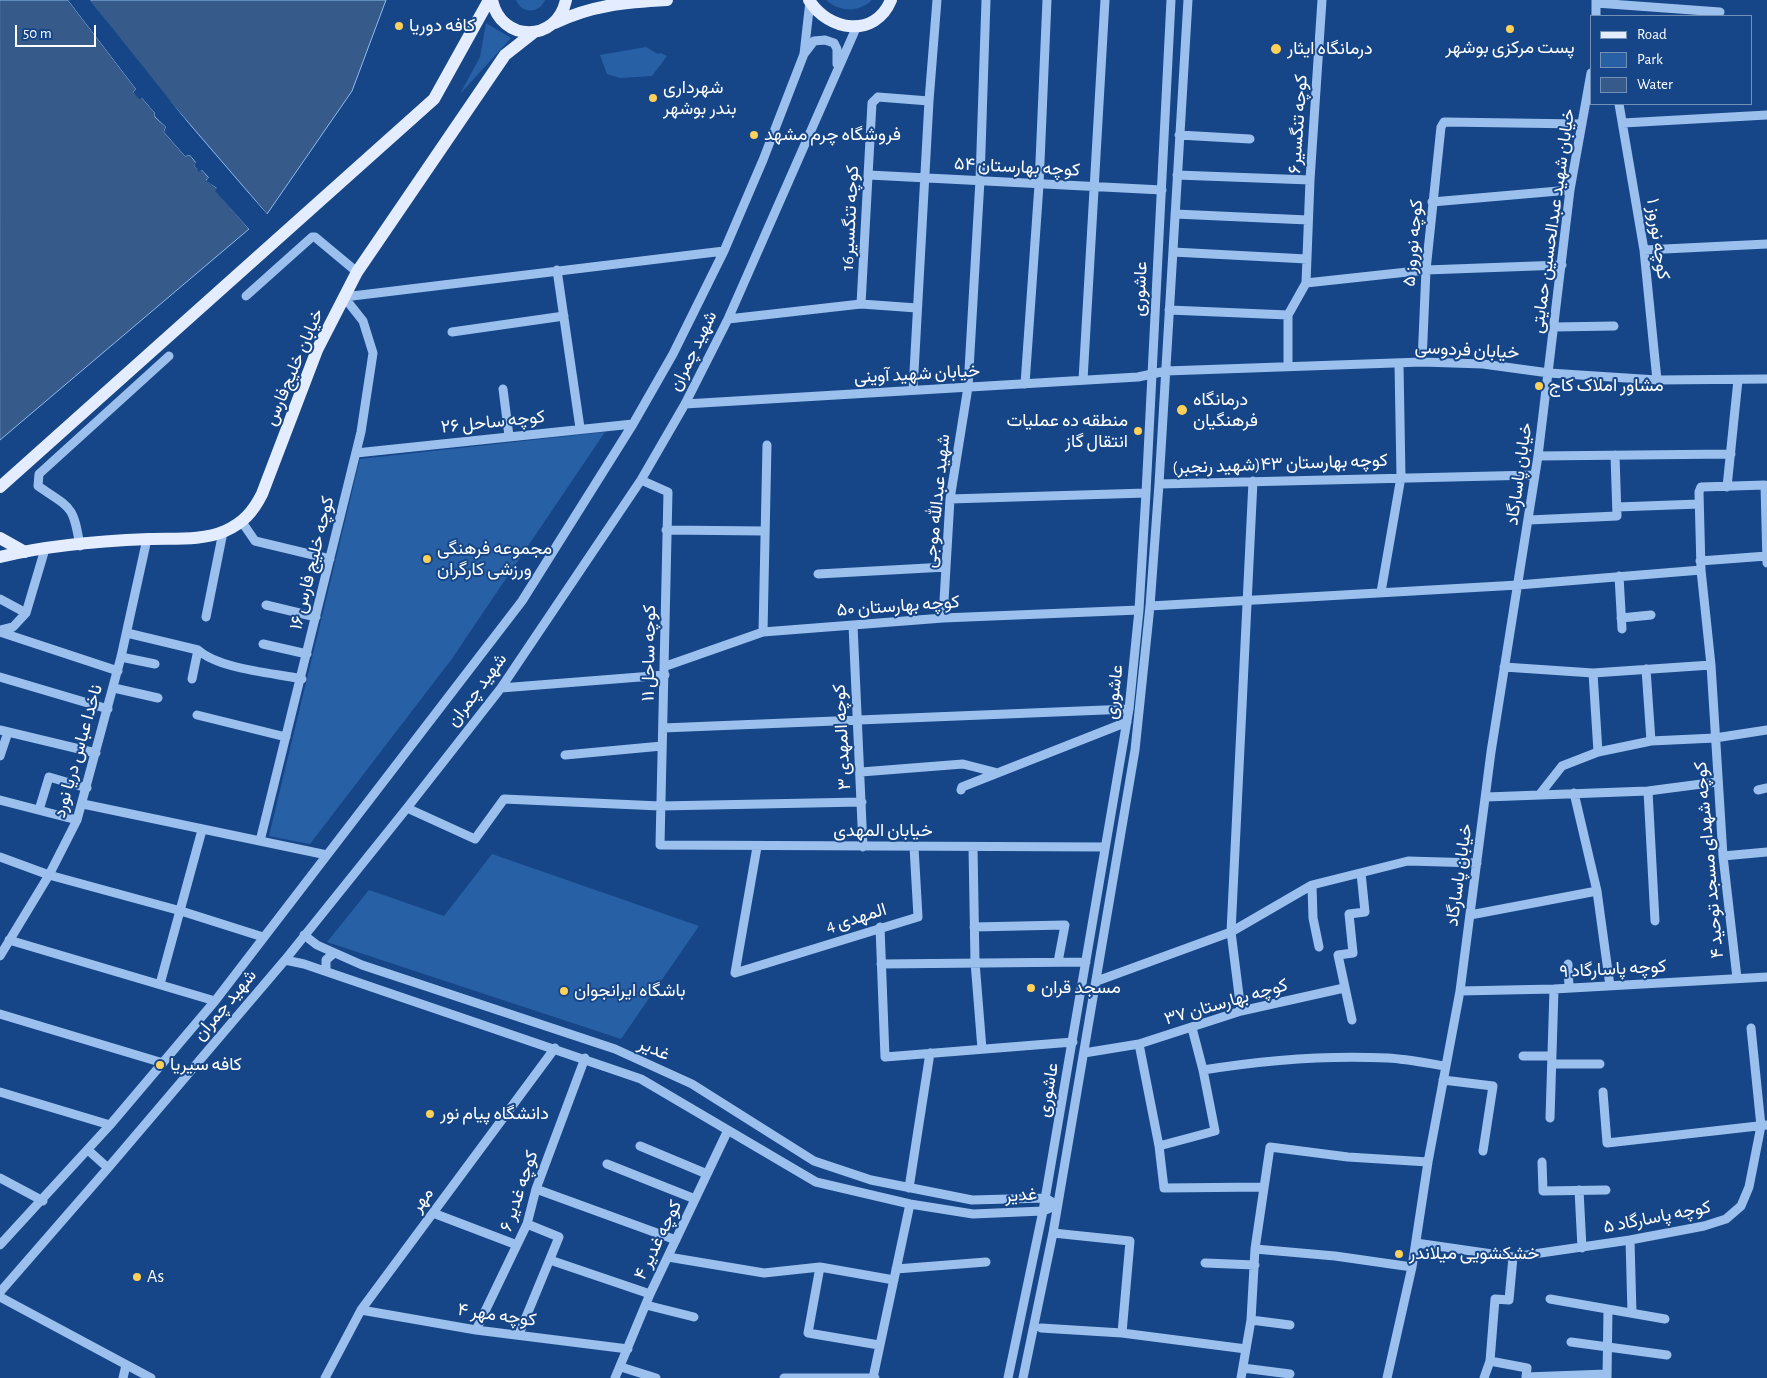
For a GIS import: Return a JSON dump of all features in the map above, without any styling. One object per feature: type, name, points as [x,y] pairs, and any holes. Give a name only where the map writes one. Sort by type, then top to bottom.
[{"type":"main road","points":[[491,0],[500,19],[509,27],[520,32],[533,33]]},
{"type":"main road","points":[[0,487],[434,99],[491,0]]},
{"type":"main road","points":[[555,23],[562,13],[566,0]]},
{"type":"main road","name":"خیابان خلیج‌فارس","points":[[0,557],[45,549],[147,539],[187,538],[223,532],[242,522],[254,510],[262,494],[317,350],[357,272],[506,55],[533,33],[591,8],[621,3],[667,0]]},
{"type":"main road","points":[[810,0],[818,13],[829,21],[843,26],[857,26],[876,18],[890,2],[904,0]]},
{"type":"main road","points":[[0,538],[25,552]]},
{"type":"street","name":"شهید چمران","points":[[0,1245],[43,1201],[88,1150],[215,1001],[522,600],[633,424],[674,354],[724,251],[764,160],[804,54],[810,0]]},
{"type":"street","points":[[913,390],[929,101],[937,0]]},
{"type":"street","name":"شهید عبدالله موجی","points":[[943,618],[950,499],[968,387],[980,180],[986,0]]},
{"type":"street","points":[[1025,384],[1039,184],[1047,0]]},
{"type":"street","points":[[1083,380],[1096,188],[1105,0]]},
{"type":"street","name":"عاشوری","points":[[1008,1378],[1043,1211],[1129,709],[1139,610],[1146,493],[1171,0]]},
{"type":"street","name":"عاشوری","points":[[1022,1378],[1053,1233],[1135,750],[1150,606],[1159,484],[1188,0]]},
{"type":"street","name":"کوچه تنگسیر۶","points":[[1306,283],[1310,180],[1322,0]]},
{"type":"street","points":[[1596,15],[1596,1],[1685,13],[1720,12]]},
{"type":"street","name":"شهید چمران","points":[[0,1292],[285,960],[501,688],[641,480],[685,404],[728,319],[836,69],[857,26]]},
{"type":"street","points":[[804,54],[814,41],[825,40],[834,42],[837,49],[836,69]]},
{"type":"street","name":"خیابان شهید عبدالحسین حمایتی","points":[[1549,373],[1570,190],[1590,79]]},
{"type":"street","name":"کوچه تنگسیر16","points":[[861,304],[874,99],[878,97],[929,101]]},
{"type":"street","name":"کوچه نوروز ۱","points":[[1618,105],[1623,123],[1644,250],[1657,380]]},
{"type":"street","points":[[1623,123],[1767,115]]},
{"type":"street","name":"کوچه نوروز ۵","points":[[1422,362],[1426,270],[1432,202],[1441,127],[1444,122],[1582,124]]},
{"type":"street","points":[[1179,135],[1250,139]]},
{"type":"street","points":[[1177,174],[1310,180]]},
{"type":"street","name":"کوچه بهارستان ۵۴","points":[[869,175],[1162,190]]},
{"type":"street","points":[[1432,202],[1570,190]]},
{"type":"street","points":[[1175,214],[1308,220]]},
{"type":"street","points":[[246,296],[312,237],[315,237],[343,258],[357,272]]},
{"type":"street","points":[[1644,250],[1767,244]]},
{"type":"street","points":[[344,296],[724,251]]},
{"type":"street","points":[[1173,252],[1307,259]]},
{"type":"street","points":[[1288,366],[1288,315],[1306,283],[1426,270],[1562,265]]},
{"type":"street","points":[[557,270],[580,428]]},
{"type":"street","name":"کوچه خلیج فارس ۱۶","points":[[260,841],[302,680],[356,453],[373,353],[363,322],[344,296]]},
{"type":"street","points":[[728,319],[861,304],[917,308]]},
{"type":"street","points":[[1170,310],[1288,315]]},
{"type":"street","points":[[452,332],[564,316]]},
{"type":"street","points":[[1554,327],[1614,326]]},
{"type":"street","points":[[80,546],[75,515],[66,505],[38,486],[39,474],[169,356]]},
{"type":"street","name":"خیابان فردوسی","points":[[1152,375],[1166,371],[1422,362],[1483,364],[1549,373],[1657,380],[1767,379]]},
{"type":"street","points":[[1381,592],[1401,478],[1399,364]]},
{"type":"street","name":"خیابان پاسارگاد","points":[[1387,1378],[1412,1267],[1428,1162],[1460,991],[1504,668],[1529,520],[1549,373]]},
{"type":"street","name":"خیابان شهید آوینی","points":[[685,404],[1152,375]]},
{"type":"street","points":[[1727,487],[1738,380]]},
{"type":"street","points":[[503,389],[509,436]]},
{"type":"street","name":"کوچه ساحل ۲۶","points":[[356,453],[580,428],[633,424]]},
{"type":"street","points":[[763,632],[767,445]]},
{"type":"street","points":[[1538,456],[1730,454]]},
{"type":"street","points":[[1529,520],[1616,517],[1615,455]]},
{"type":"street","name":"کوچه بهارستان ۴۳(شهید رنجبر)","points":[[1159,484],[1535,475]]},
{"type":"street","name":"کوچه ساحل ۱۱","points":[[641,480],[668,492],[666,530],[666,670],[660,845]]},
{"type":"street","points":[[1240,1011],[1231,932],[1253,481]]},
{"type":"street","points":[[1617,507],[1699,504],[1701,487],[1765,485],[1767,563]]},
{"type":"street","points":[[950,499],[1146,493]]},
{"type":"street","name":"کوچه شهدای مسجد توحید ۴","points":[[1699,504],[1701,566],[1711,665],[1717,782],[1723,856],[1737,978]]},
{"type":"street","points":[[242,522],[255,541],[330,559]]},
{"type":"street","points":[[666,530],[764,530]]},
{"type":"street","points":[[206,617],[223,532]]},
{"type":"street","name":"ناخدا عباس دریا نورد","points":[[0,956],[49,875],[83,804],[114,688],[147,539]]},
{"type":"street","points":[[0,631],[13,627],[26,613],[45,549]]},
{"type":"street","points":[[1150,606],[1518,585],[1619,576],[1767,556]]},
{"type":"street","points":[[818,574],[946,567]]},
{"type":"street","points":[[1619,576],[1622,629]]},
{"type":"street","points":[[0,599],[26,613]]},
{"type":"street","points":[[266,605],[316,617]]},
{"type":"street","name":"کوچه بهارستان ۵۰","points":[[501,688],[666,670],[763,632],[943,618],[1139,610]]},
{"type":"street","points":[[1621,618],[1651,615]]},
{"type":"street","name":"کوچه المهدی ۳","points":[[853,625],[863,847]]},
{"type":"street","points":[[0,631],[118,671]]},
{"type":"street","points":[[127,633],[198,650],[207,658],[242,668],[302,680]]},
{"type":"street","points":[[263,644],[307,654]]},
{"type":"street","points":[[192,679],[198,650]]},
{"type":"street","points":[[121,656],[155,664]]},
{"type":"street","points":[[1504,668],[1593,674],[1711,665]]},
{"type":"street","points":[[1646,669],[1651,741]]},
{"type":"street","points":[[1593,674],[1598,752]]},
{"type":"street","points":[[0,677],[108,709]]},
{"type":"street","points":[[114,688],[158,698]]},
{"type":"street","points":[[663,728],[1129,709]]},
{"type":"street","points":[[197,715],[286,737]]},
{"type":"street","points":[[961,790],[962,787],[1127,722]]},
{"type":"street","points":[[1540,794],[1562,766],[1598,752],[1651,741],[1715,738],[1767,730]]},
{"type":"street","points":[[0,756],[4,731],[96,753]]},
{"type":"street","points":[[565,755],[662,746]]},
{"type":"street","points":[[860,772],[963,764],[998,773]]},
{"type":"street","points":[[39,810],[49,777],[87,788]]},
{"type":"street","points":[[1486,797],[1648,790],[1717,782]]},
{"type":"street","points":[[1648,790],[1655,922]]},
{"type":"street","points":[[1574,793],[1597,890],[1610,986]]},
{"type":"street","points":[[407,808],[475,839],[504,799],[660,806],[862,802]]},
{"type":"street","points":[[0,800],[77,820]]},
{"type":"street","points":[[83,804],[327,855]]},
{"type":"street","points":[[160,984],[202,830]]},
{"type":"street","name":"خیابان المهدی","points":[[660,845],[757,847],[1105,847]]},
{"type":"street","name":"المهدی 4","points":[[757,847],[735,973],[880,927],[918,917],[914,847]]},
{"type":"street","points":[[973,847],[975,962],[982,1049]]},
{"type":"street","points":[[1723,856],[1767,852]]},
{"type":"street","points":[[0,857],[49,875],[181,911],[264,938]]},
{"type":"street","points":[[1097,981],[1231,932],[1312,885],[1408,861],[1477,863]]},
{"type":"street","points":[[1352,1020],[1338,955],[1353,953],[1349,914],[1365,912],[1361,873]]},
{"type":"street","points":[[1312,885],[1313,918],[1319,947]]},
{"type":"street","points":[[1470,915],[1597,890]]},
{"type":"street","points":[[974,927],[1065,924],[1058,962]]},
{"type":"street","points":[[880,927],[885,1057],[1072,1042]]},
{"type":"street","name":"غدیر","points":[[304,935],[317,946],[362,966],[615,1049],[692,1084],[814,1161],[871,1180],[972,1200],[1045,1198],[1057,1205]]},
{"type":"street","points":[[9,940],[215,1001]]},
{"type":"street","points":[[326,972],[326,960],[334,953]]},
{"type":"street","name":"غدیر","points":[[285,960],[585,1058],[641,1079],[816,1182],[910,1204],[973,1214],[1043,1211],[1057,1205]]},
{"type":"street","points":[[882,964],[1086,962]]},
{"type":"street","points":[[1568,964],[1569,988]]},
{"type":"street","name":"کوچه پاسارگاد ۹","points":[[1460,991],[1554,989],[1767,977]]},
{"type":"street","name":"کوچه بهارستان ۳۷","points":[[1084,1053],[1139,1044],[1240,1011],[1344,988]]},
{"type":"street","points":[[1550,1118],[1554,989]]},
{"type":"street","points":[[0,1014],[163,1063]]},
{"type":"street","points":[[1159,1146],[1214,1131],[1204,1070],[1192,1028]]},
{"type":"street","name":"کوچه پاسارگاد ۵","points":[[1416,1242],[1513,1257],[1630,1240],[1704,1226],[1726,1219],[1741,1206],[1749,1187],[1764,1125],[1751,1028]]},
{"type":"street","points":[[1139,1044],[1159,1146],[1164,1188],[1264,1186]]},
{"type":"street","name":"مهر","points":[[325,1378],[362,1310],[555,1048]]},
{"type":"street","points":[[909,1188],[930,1053]]},
{"type":"street","points":[[1523,1056],[1600,1064]]},
{"type":"street","name":"کوچه غدیر ۶","points":[[476,1330],[527,1224],[536,1189],[585,1058]]},
{"type":"street","points":[[1204,1070],[1247,1062],[1307,1059],[1389,1058],[1445,1066]]},
{"type":"street","points":[[1443,1080],[1493,1086],[1483,1151]]},
{"type":"street","points":[[0,1092],[110,1125]]},
{"type":"street","points":[[1602,1092],[1607,1143],[1764,1125]]},
{"type":"street","name":"کوچه غدیر ۴","points":[[615,1378],[650,1294],[728,1130]]},
{"type":"street","points":[[640,1146],[707,1174]]},
{"type":"street","points":[[1241,1378],[1251,1320],[1255,1249],[1270,1147],[1348,1157],[1428,1162]]},
{"type":"street","points":[[88,1150],[108,1168]]},
{"type":"street","points":[[1542,1162],[1542,1191],[1579,1190]]},
{"type":"street","points":[[607,1164],[696,1199]]},
{"type":"street","points":[[0,1178],[43,1201]]},
{"type":"street","points":[[536,1189],[676,1240]]},
{"type":"street","name":"کوچه پاسارگاد ۵","points":[[1582,1248],[1579,1190],[1606,1190]]},
{"type":"street","points":[[972,1200],[975,1204],[973,1214]]},
{"type":"street","points":[[784,1378],[874,1378],[879,1345],[910,1204]]},
{"type":"street","points":[[433,1213],[517,1245]]},
{"type":"street","points":[[519,1334],[559,1237],[527,1224]]},
{"type":"street","points":[[1053,1233],[1130,1241],[1122,1333]]},
{"type":"street","points":[[1630,1240],[1632,1313]]},
{"type":"street","points":[[1255,1249],[1335,1256],[1412,1267]]},
{"type":"street","points":[[668,1257],[764,1273],[820,1267],[894,1280]]},
{"type":"street","points":[[1484,1378],[1490,1361],[1495,1299],[1509,1300],[1513,1257]]},
{"type":"street","points":[[550,1260],[650,1294]]},
{"type":"street","points":[[896,1269],[986,1262]]},
{"type":"street","points":[[1205,1262],[1254,1266]]},
{"type":"street","points":[[820,1267],[808,1332],[879,1345]]},
{"type":"street","points":[[0,1297],[152,1378]]},
{"type":"street","points":[[1550,1299],[1665,1319]]},
{"type":"street","points":[[646,1305],[694,1317]]},
{"type":"street","points":[[1490,1361],[1527,1368],[1526,1377],[1607,1376],[1608,1309]]},
{"type":"street","name":"کوچه مهر ۴","points":[[362,1310],[476,1330],[628,1349]]},
{"type":"street","points":[[1251,1320],[1290,1325]]},
{"type":"street","points":[[1041,1328],[1122,1333],[1246,1349]]},
{"type":"street","points":[[1571,1342],[1667,1355]]},
{"type":"street","points":[[123,1378],[126,1365]]},
{"type":"street","points":[[620,1367],[656,1378]]},
{"type":"street","points":[[1243,1368],[1290,1374]]},
{"type":"green space","points":[[516,0],[545,0],[539,8],[526,10]]},
{"type":"green space","points":[[826,0],[872,0],[855,9],[843,9]]},
{"type":"green space","points":[[486,23],[511,38],[460,94],[480,57]]},
{"type":"green space","points":[[646,47],[658,54],[661,53],[667,56],[652,76],[620,78],[607,74],[600,55]]},
{"type":"green space","name":"مجموعه فرهنگی ورزشی کارگران","points":[[605,432],[451,660],[310,844],[269,836],[360,459]]},
{"type":"green space","name":"باشگاه ایرانجوان","points":[[492,854],[699,926],[621,1039],[327,942],[369,890],[444,916]]},
{"type":"water","points":[[0,0],[68,0],[136,89],[133,92],[142,98],[155,113],[155,117],[166,127],[164,132],[185,156],[190,155],[196,163],[194,165],[209,178],[206,180],[218,189],[216,191],[249,229],[0,440]]},
{"type":"water","points":[[90,0],[386,0],[352,91],[267,214],[150,78]]},
{"type":"pier","points":[[68,0],[71,0],[138,87],[136,92],[140,96],[144,96],[157,111],[157,116],[168,126],[167,131],[186,153],[192,153],[199,161],[197,165],[200,169],[204,168],[211,176],[211,180],[220,187],[219,191],[251,227],[249,229],[215,191],[217,188],[206,181],[209,177],[202,170],[199,172],[194,165],[196,162],[190,155],[185,156],[164,132],[166,127],[142,98],[139,99],[133,92],[136,89]]},
{"type":"pier","points":[[87,0],[90,0],[212,153],[267,214],[265,216],[148,79]]},
{"type":"place","name":"کافه دوریا","points":[[399,26]]},
{"type":"place","name":"پست مرکزی بوشهر","points":[[1510,29]]},
{"type":"place","name":"درمانگاه ایثار","points":[[1276,49]]},
{"type":"place","name":"شهرداری بندر بوشهر","points":[[653,98]]},
{"type":"place","name":"فروشگاه چرم مشهد","points":[[754,135]]},
{"type":"place","name":"مشاور املاک کاج","points":[[1539,386]]},
{"type":"place","name":"درمانگاه فرهنگیان","points":[[1182,410]]},
{"type":"place","name":"منطقه ده عملیات انتقال گاز","points":[[1138,431]]},
{"type":"place","name":"مجموعه فرهنگی ورزشی کارگران","points":[[427,559]]},
{"type":"place","name":"مسجد قران","points":[[1031,988]]},
{"type":"place","name":"باشگاه ایرانجوان","points":[[564,991]]},
{"type":"place","name":"کافه سیریا","points":[[160,1065]]},
{"type":"place","name":"دانشگاه پیام نور","points":[[430,1114]]},
{"type":"place","name":"خشکشویی میلاندر","points":[[1399,1254]]},
{"type":"place","name":"As","points":[[137,1277]]}]
